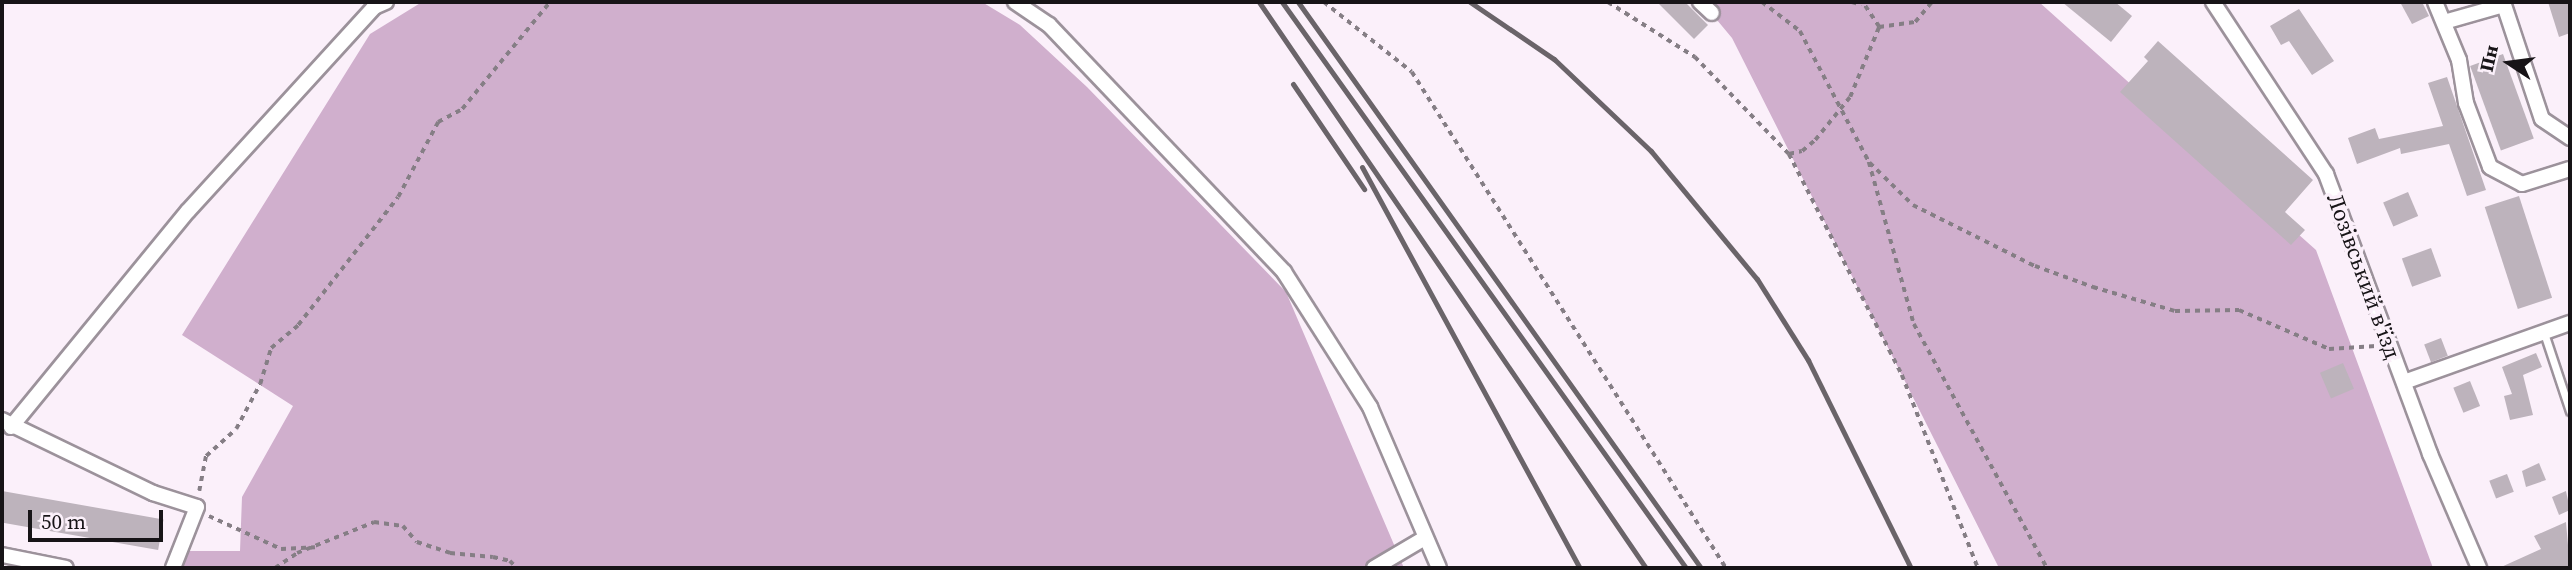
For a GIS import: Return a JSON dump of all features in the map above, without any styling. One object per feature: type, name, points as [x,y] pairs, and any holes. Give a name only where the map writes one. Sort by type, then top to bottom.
[{"type":"street","points":[[1015,2],[1049,25],[1284,272],[1370,407],[1423,539],[1438,568]]},
{"type":"street","points":[[1700,2],[1712,13]]},
{"type":"street","name":"Лозівський в'їзд","points":[[2213,2],[2326,174],[2404,382],[2479,568]]},
{"type":"street","points":[[2435,2],[2444,22],[2490,167],[2522,184],[2570,169]]},
{"type":"street","points":[[2444,22],[2504,3],[2542,119],[2570,138]]},
{"type":"street","points":[[173,568],[197,508],[153,493],[6,424],[188,211],[377,4]]},
{"type":"street","points":[[2404,382],[2570,323]]},
{"type":"street","points":[[1374,568],[1423,539]]},
{"type":"street","points":[[2,555],[66,568]]},
{"type":"lane","points":[[2543,332],[2570,411]]},
{"type":"path","points":[[315,547],[281,549],[223,525],[197,508],[206,456],[236,429],[260,384],[271,348],[298,325],[398,197],[438,122],[461,109],[550,2]]},
{"type":"path","points":[[1324,2],[1412,72],[1726,568]]},
{"type":"path","points":[[1608,2],[1695,57],[1788,154],[1902,375],[1978,568]]},
{"type":"path","points":[[1762,2],[1800,31],[1869,162],[1914,324],[2047,568]]},
{"type":"path","points":[[1852,2],[1862,3],[1879,27]]},
{"type":"path","points":[[1879,27],[1915,22],[1933,2]]},
{"type":"path","points":[[1788,154],[1802,151],[1850,97],[1879,27]]},
{"type":"path","points":[[1869,162],[1913,205],[2035,266],[2093,288],[2175,311],[2239,310],[2329,349],[2390,345]]},
{"type":"path","points":[[275,568],[315,547],[374,522],[403,526],[417,542],[450,553],[502,559],[517,568]]},
{"type":"shaded area","points":[[422,2],[982,2],[1020,25],[1087,87],[1286,292],[1404,568],[168,568],[169,551],[240,551],[242,497],[293,406],[182,335],[370,34]]},
{"type":"shaded area","points":[[1702,2],[2039,2],[2316,250],[2433,568],[1999,568],[1732,38]]},
{"type":"building","points":[[1657,2],[1685,2],[1708,25],[1694,39]]},
{"type":"building","points":[[2062,2],[2115,2],[2132,16],[2111,42]]},
{"type":"building","points":[[2400,2],[2422,2],[2429,16],[2412,24]]},
{"type":"building","points":[[2548,2],[2570,2],[2570,33],[2559,37]]},
{"type":"building","points":[[2299,9],[2334,61],[2312,75],[2289,41],[2281,45],[2270,26]]},
{"type":"building","points":[[2158,41],[2313,180],[2285,212],[2305,230],[2291,245],[2120,92],[2148,61],[2144,57]]},
{"type":"building","points":[[2503,54],[2534,139],[2501,151],[2470,66]]},
{"type":"building","points":[[2447,77],[2486,190],[2467,196],[2449,144],[2401,154],[2400,148],[2357,164],[2348,138],[2375,128],[2379,139],[2443,126],[2428,83]]},
{"type":"building","points":[[2408,192],[2418,216],[2393,226],[2383,203]]},
{"type":"building","points":[[2519,196],[2552,298],[2518,309],[2485,207]]},
{"type":"building","points":[[2431,248],[2441,276],[2412,287],[2402,259]]},
{"type":"building","points":[[2441,338],[2448,356],[2431,362],[2424,344]]},
{"type":"building","points":[[2536,353],[2542,367],[2523,375],[2533,415],[2510,420],[2504,396],[2512,394],[2502,367]]},
{"type":"building","points":[[2343,363],[2354,389],[2331,399],[2320,373]]},
{"type":"building","points":[[2470,381],[2480,406],[2463,413],[2453,388]]},
{"type":"building","points":[[2539,463],[2546,480],[2526,487],[2522,471]]},
{"type":"building","points":[[2507,474],[2514,492],[2496,499],[2489,481]]},
{"type":"building","points":[[2,491],[164,519],[158,550],[2,522]]},
{"type":"building","points":[[2566,491],[2570,510],[2559,515],[2552,497]]},
{"type":"building","points":[[2566,522],[2570,568],[2499,568],[2541,549],[2534,536]]},
{"type":"railway","points":[[1259,2],[1646,568]]},
{"type":"railway","points":[[1282,2],[1686,568]]},
{"type":"railway","points":[[1298,2],[1701,568]]},
{"type":"railway","points":[[1470,2],[1554,59],[1651,151],[1757,279],[1808,360],[1911,568]]},
{"type":"railway","points":[[1293,84],[1364,189]]},
{"type":"railway","points":[[1362,167],[1580,568]]}]
